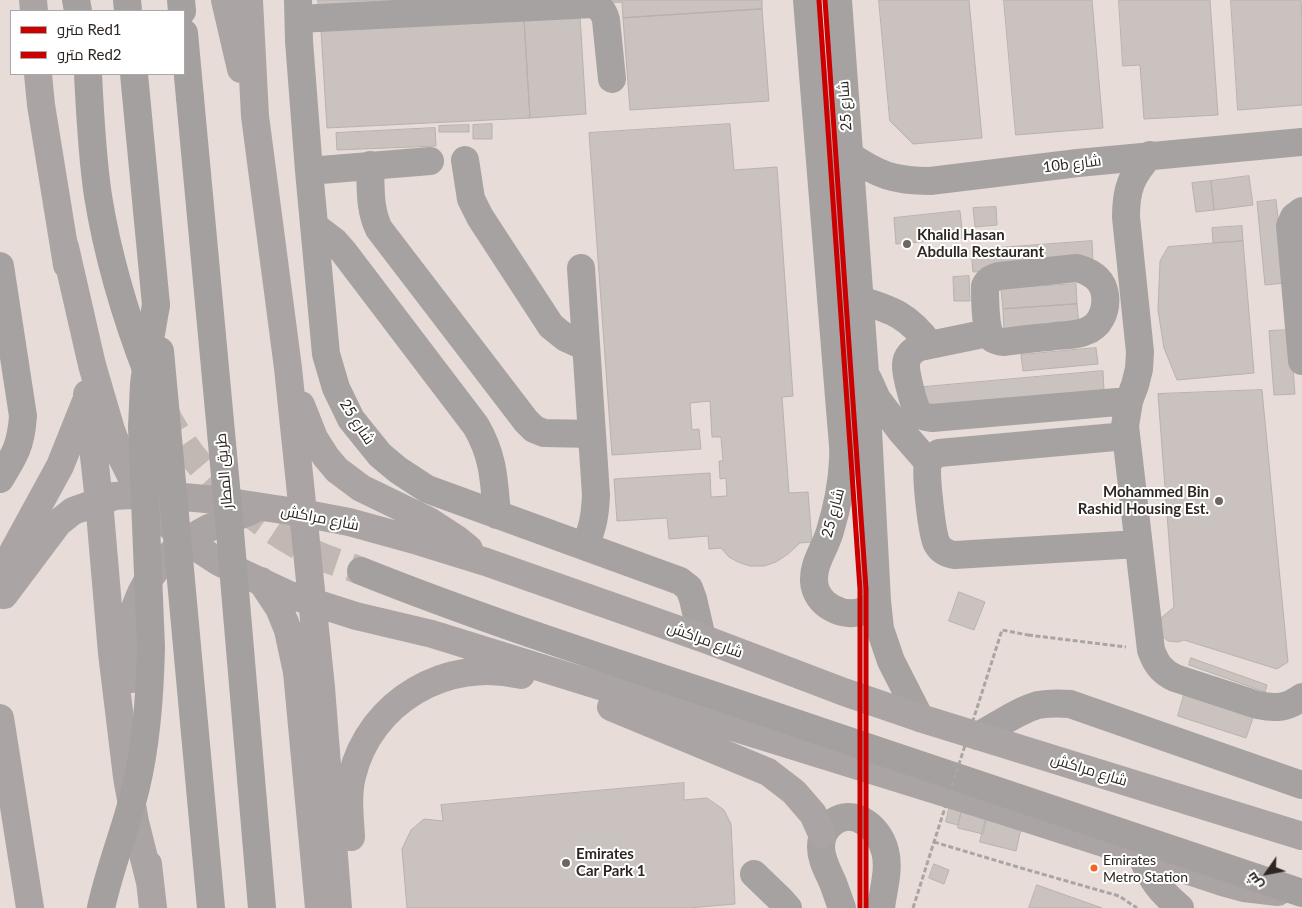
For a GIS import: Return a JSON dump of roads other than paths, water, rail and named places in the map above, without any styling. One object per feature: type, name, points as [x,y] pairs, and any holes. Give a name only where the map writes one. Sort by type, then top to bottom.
[{"type":"highway","name":"طريق المطار","points":[[185,44],[228,508],[262,908]]},
{"type":"highway","points":[[88,75],[94,159],[105,234],[113,270],[135,342],[149,377]]},
{"type":"highway","points":[[134,75],[210,908]]},
{"type":"highway","points":[[101,908],[128,818],[144,751],[148,716],[151,682],[151,647],[142,427],[144,384],[156,305]]},
{"type":"highway","points":[[361,571],[410,591],[495,621],[1302,894]]},
{"type":"main road","points":[[225,0],[236,50],[255,116]]},
{"type":"main road","points":[[249,0],[255,116],[288,368],[321,688],[338,908]]},
{"type":"main road","points":[[252,51],[264,21],[268,0]]},
{"type":"main road","points":[[38,75],[41,105],[88,398],[112,653],[127,777],[151,895]]},
{"type":"main road","points":[[65,247],[92,364],[111,430],[132,478],[143,495],[169,525],[198,535],[237,554],[262,582],[279,608],[288,630],[297,672],[319,908]]},
{"type":"main road","points":[[288,368],[314,438],[326,458],[337,470],[361,488],[429,521],[458,540],[486,562]]},
{"type":"main road","points":[[2,602],[7,563],[60,466],[88,398]]},
{"type":"main road","name":"شارع مراكش","points":[[2,602],[58,522],[73,511],[115,496],[172,496],[217,500],[302,513],[366,527],[486,562],[702,638],[844,692],[920,718],[1302,836]]},
{"type":"main road","points":[[172,496],[198,535]]},
{"type":"main road","points":[[151,895],[130,653],[130,627],[137,601],[149,578],[166,557],[198,535],[262,507]]},
{"type":"main road","points":[[262,582],[287,594],[356,616],[432,634],[1000,810],[1222,882],[1244,888],[1302,894]]},
{"type":"main road","points":[[347,908],[352,860],[349,799],[352,776],[359,756],[370,735],[383,717],[400,701],[419,688],[440,679],[462,673],[484,670],[530,677],[768,772],[794,792],[813,814],[822,834]]},
{"type":"main road","points":[[611,708],[801,765],[818,769],[835,769],[852,765]]},
{"type":"main road","points":[[0,718],[30,908]]},
{"type":"street","name":"شارع 25","points":[[807,0],[843,460],[839,497],[829,533],[814,568],[814,584],[820,599],[833,610],[848,614],[864,610],[878,601]]},
{"type":"street","name":"شارع 25","points":[[838,0],[866,373],[866,408],[880,629],[891,661],[920,718]]},
{"type":"street","points":[[298,10],[593,4],[600,8],[606,20],[612,79]]},
{"type":"street","name":"شارع 25","points":[[298,10],[314,226],[326,354],[336,388],[351,419],[380,455],[405,475],[427,489],[680,581],[689,588],[694,599],[702,638]]},
{"type":"street","name":"10b شارع","points":[[849,155],[867,168],[887,176],[908,181],[930,181],[1150,155],[1302,142]]},
{"type":"street","points":[[1150,155],[1138,168],[1130,183],[1126,200],[1140,352],[1135,385],[1126,414],[1126,436],[1151,650],[1154,660],[1166,674],[1249,702],[1269,708],[1280,707],[1291,704],[1302,697]]},
{"type":"street","points":[[465,160],[472,199],[480,217],[551,326],[566,338],[586,348]]},
{"type":"street","points":[[310,170],[430,161]]},
{"type":"street","points":[[370,165],[371,207],[379,229],[526,421],[534,429],[544,433],[592,434]]},
{"type":"street","points":[[1302,211],[1294,217],[1290,226],[1302,361]]},
{"type":"street","points":[[314,226],[335,242],[343,251],[476,426],[490,456],[498,515]]},
{"type":"street","points":[[0,266],[7,362],[24,416],[16,453],[0,479]]},
{"type":"street","points":[[581,268],[596,496],[596,513],[592,530],[585,546]]},
{"type":"street","points":[[860,300],[885,307],[911,322],[922,332],[930,344]]},
{"type":"street","points":[[988,334],[920,346],[908,356],[906,364],[914,404],[918,412],[924,417],[932,418],[1129,401]]},
{"type":"street","points":[[866,373],[877,399],[901,432],[928,462]]},
{"type":"street","points":[[841,422],[866,408]]},
{"type":"street","points":[[1126,436],[939,453],[928,462],[928,491],[936,543],[948,554],[1138,544]]},
{"type":"street","points":[[978,736],[1021,712],[1036,706],[1053,703],[1070,704],[1302,785]]},
{"type":"street","points":[[842,908],[822,860],[820,847],[822,834],[829,824],[839,818],[851,817],[862,821],[873,829],[881,840],[886,853],[887,866],[881,908]]},
{"type":"street","points":[[1140,855],[1150,876],[1164,895],[1180,908]]},
{"type":"street","points":[[754,874],[788,908]]},
{"type":"tunnel","points":[[163,408],[175,431],[190,453],[208,474],[248,512],[292,542],[321,556],[361,571]]},
{"type":"metro line","name":"Red2","points":[[819,0],[860,589],[860,908]]},
{"type":"metro line","name":"Red1","points":[[825,0],[866,589],[866,908]]},
{"type":"place","name":"Khalid Hasan Abdulla Restaurant","points":[[907,244]]},
{"type":"place","name":"Mohammed Bin Rashid Housing Est.","points":[[1219,501]]},
{"type":"place","name":"Emirates Car Park 1","points":[[566,863]]},
{"type":"place","name":"Emirates Metro Station","points":[[1094,868]]}]
